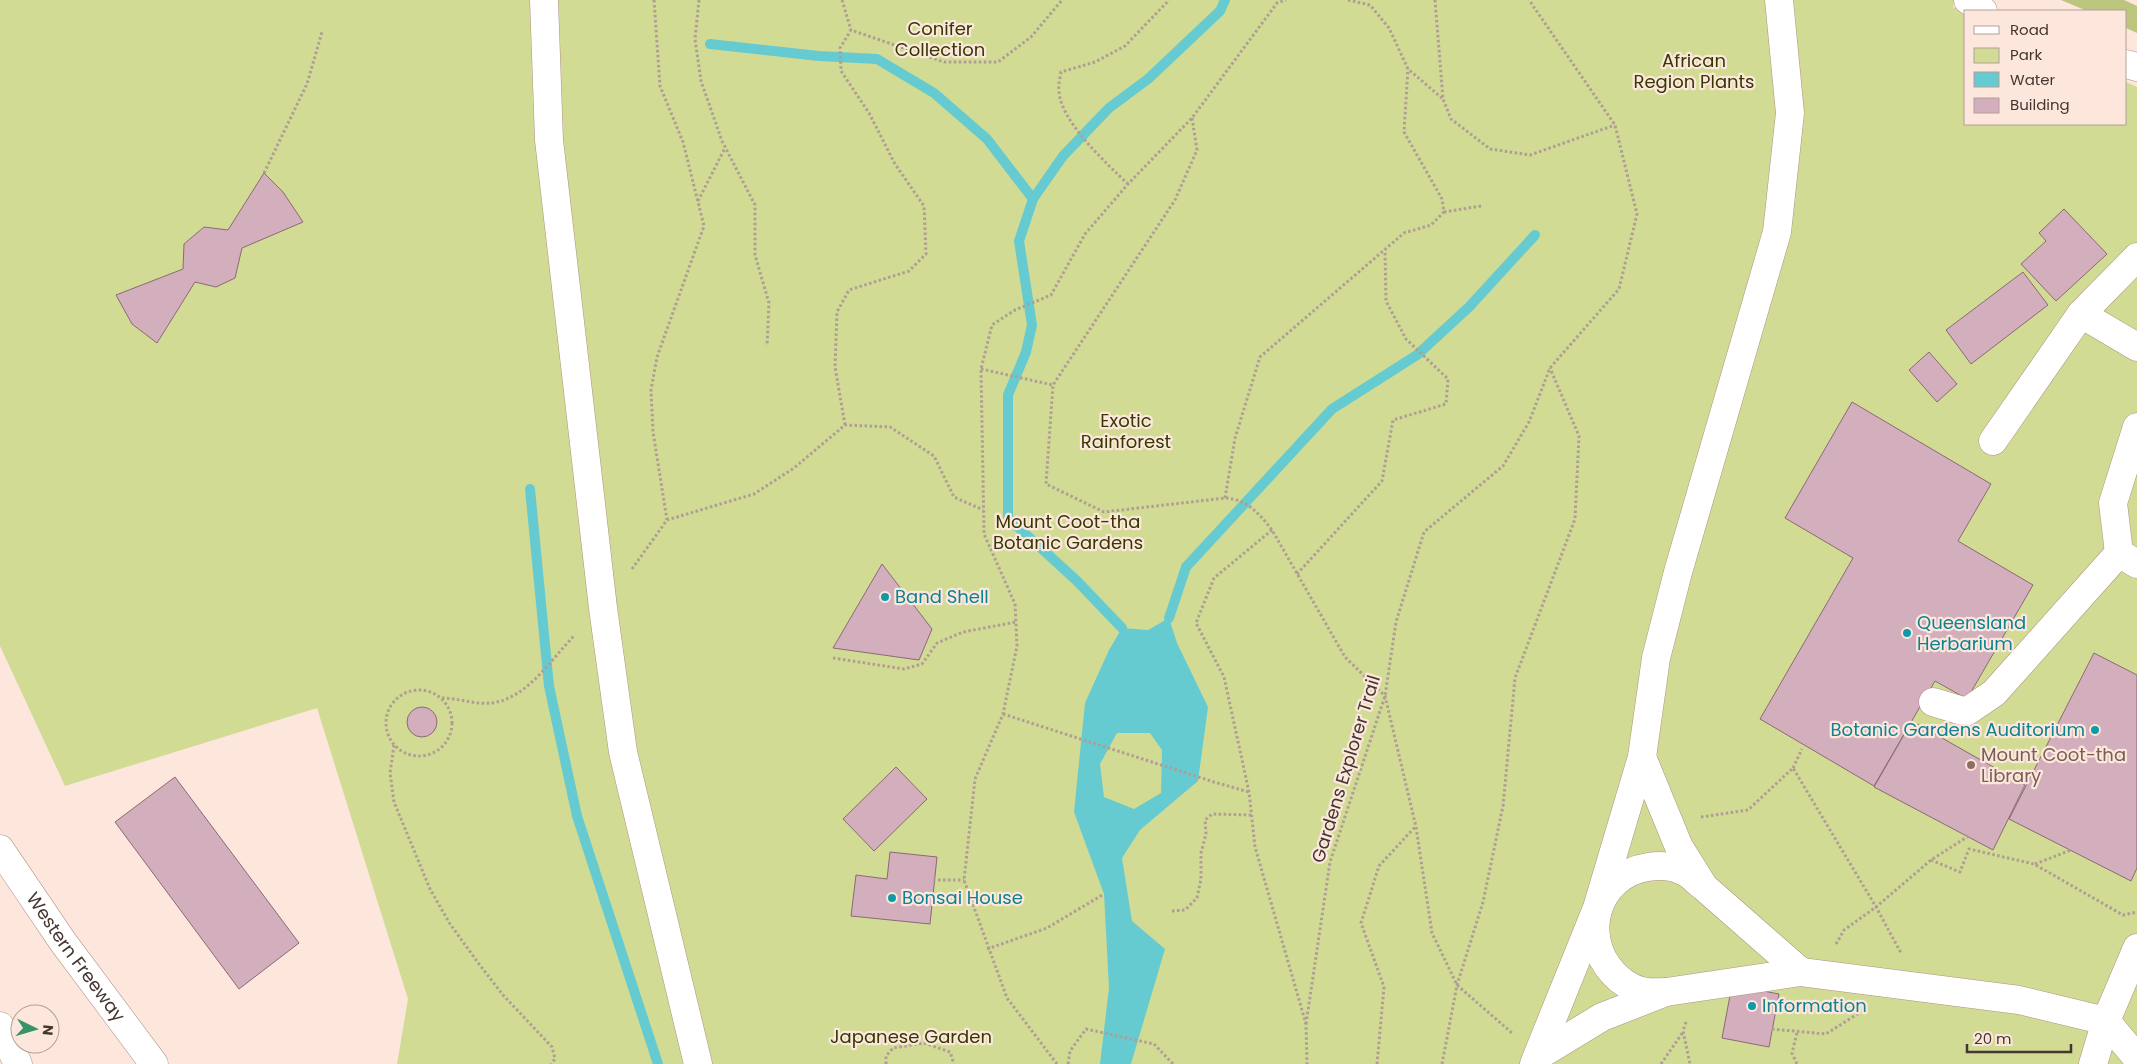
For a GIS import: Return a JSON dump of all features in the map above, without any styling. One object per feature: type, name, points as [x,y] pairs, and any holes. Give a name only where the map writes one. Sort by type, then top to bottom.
[{"type":"main road","points":[[544,0],[549,140],[603,608],[623,752],[698,1064]]},
{"type":"main road","points":[[1536,1060],[1598,908],[1642,757],[1656,658],[1678,572],[1777,232],[1790,113],[1779,0]]},
{"type":"main road","points":[[1968,0],[1982,10]]},
{"type":"main road","points":[[1993,441],[2081,314],[2137,257]]},
{"type":"main road","points":[[2081,314],[2137,347]]},
{"type":"main road","points":[[1934,702],[1966,712],[1994,694],[2128,558],[2113,503],[2137,427]]},
{"type":"main road","points":[[1642,757],[1678,847],[1704,887]]},
{"type":"main road","name":"Western Freeway","points":[[0,849],[63,942],[154,1064]]},
{"type":"main road","points":[[1801,972],[1704,887],[1684,872],[1660,865],[1635,869],[1614,882],[1598,908],[1594,938],[1602,961],[1619,980],[1641,991],[1666,992],[1801,972],[1900,983],[2019,1000],[2106,1021],[2137,1058]]},
{"type":"main road","points":[[2093,1064],[2106,1021],[2137,948]]},
{"type":"main road","points":[[1536,1060],[1602,1017],[1666,992]]},
{"type":"main road","points":[[0,1026],[18,1064]]},
{"type":"path","points":[[654,0],[660,86],[683,142],[704,226],[657,357],[651,390],[654,432],[667,520]]},
{"type":"path","points":[[699,0],[695,39],[701,81],[726,148],[755,205],[754,255],[769,303],[767,346]]},
{"type":"path","points":[[842,0],[851,30],[840,48],[840,71],[869,113],[895,164],[924,206],[926,254],[909,271],[849,290],[837,312],[836,367],[845,425]]},
{"type":"path","points":[[851,30],[944,62],[998,62],[1031,37],[1062,0]]},
{"type":"path","points":[[1128,184],[1099,157],[1069,119],[1058,92],[1061,72],[1095,62],[1125,46],[1169,0]]},
{"type":"path","points":[[1057,1064],[1008,998],[988,949],[964,880],[975,779],[1003,714],[1017,646],[1015,604],[984,534],[982,510],[981,369],[992,325],[1015,310],[1051,296],[1085,234],[1128,184],[1192,118],[1277,3],[1286,0]]},
{"type":"path","points":[[1348,0],[1370,5],[1390,28],[1408,69],[1443,99]]},
{"type":"path","points":[[1435,0],[1443,99],[1452,119],[1490,149],[1530,155],[1615,125]]},
{"type":"path","name":"Gardens Explorer Trail","points":[[1306,1024],[1330,862],[1385,696],[1396,622],[1424,532],[1503,466],[1529,422],[1550,368],[1619,289],[1637,214],[1615,125],[1529,0]]},
{"type":"path","points":[[264,174],[307,84],[322,32]]},
{"type":"path","points":[[1408,69],[1404,132],[1442,199],[1444,212]]},
{"type":"path","points":[[1192,118],[1197,150],[1175,200],[1053,385],[1046,484],[1104,512],[1225,498],[1237,498],[1258,512],[1272,530],[1345,657],[1385,696],[1416,827],[1432,933],[1457,985],[1536,1060]]},
{"type":"path","points":[[698,201],[726,148]]},
{"type":"path","points":[[1225,498],[1235,438],[1260,357],[1404,233],[1431,225],[1444,212],[1481,206]]},
{"type":"path","points":[[1297,574],[1382,481],[1393,420],[1446,404],[1448,379],[1406,339],[1386,301],[1384,249]]},
{"type":"path","points":[[1442,1064],[1457,985],[1484,902],[1504,806],[1515,678],[1575,519],[1579,436],[1550,368]]},
{"type":"path","points":[[981,369],[1053,385]]},
{"type":"path","points":[[603,608],[667,520],[754,494],[794,468],[845,425],[890,427],[934,456],[954,497],[982,510]]},
{"type":"path","points":[[1272,530],[1214,578],[1196,623],[1224,677],[1249,792],[1255,847],[1306,1024],[1307,1064]]},
{"type":"path","points":[[832,658],[904,669],[922,664],[937,643],[954,636],[1016,622]]},
{"type":"path","points":[[442,698],[448,707],[452,728],[449,738],[434,753],[423,756],[402,752],[388,736],[385,724],[387,713],[396,699],[410,690],[421,689],[432,692],[442,698],[492,703],[517,693],[532,681],[553,659]]},
{"type":"path","points":[[1003,714],[1249,792]]},
{"type":"path","points":[[394,745],[390,773],[394,802],[430,889],[450,924],[479,964],[508,1001],[552,1047],[555,1059],[551,1064]]},
{"type":"path","points":[[1693,818],[1748,810],[1793,768],[1802,749]]},
{"type":"path","points":[[1793,768],[1900,949],[1902,963],[1900,983]]},
{"type":"path","points":[[1172,911],[1185,910],[1197,898],[1200,879],[1200,853],[1206,834],[1205,820],[1212,814],[1252,815]]},
{"type":"path","points":[[1377,1064],[1384,987],[1361,923],[1379,866],[1416,827]]},
{"type":"path","points":[[1830,974],[1836,942],[1844,930],[1876,907],[1931,860],[1970,835]]},
{"type":"path","points":[[1931,860],[1960,872],[1969,849],[2034,864],[2123,915],[2137,912]]},
{"type":"path","points":[[2034,864],[2071,850]]},
{"type":"path","points":[[933,880],[964,880]]},
{"type":"path","points":[[988,949],[1047,928],[1104,894]]},
{"type":"path","points":[[1772,1029],[1826,1034],[1860,1012],[1862,978]]},
{"type":"path","points":[[1661,1064],[1683,1031],[1688,1017]]},
{"type":"path","points":[[1068,1064],[1070,1051],[1086,1029],[1154,1044],[1174,1064]]},
{"type":"path","points":[[1683,1031],[1690,1064]]},
{"type":"path","points":[[1797,1032],[1792,1053],[1797,1064]]},
{"type":"path","points":[[886,1064],[886,1056],[893,1048],[924,1043],[950,1052],[954,1064]]},
{"type":"green space","name":"Mount Coot-tha Botanic Gardens","points":[[0,0],[1955,0],[1953,7],[1964,11],[1964,125],[2127,125],[2127,82],[2137,87],[2137,1064],[397,1064],[408,999],[317,708],[65,786],[0,646]]},
{"type":"green space","points":[[2061,0],[2124,0],[2137,6],[2137,33],[2127,28],[2127,10],[2085,10]]},
{"type":"water","points":[[1169,618],[1177,643],[1208,707],[1198,781],[1140,830],[1122,858],[1132,921],[1165,949],[1131,1064],[1100,1064],[1109,988],[1104,894],[1074,812],[1085,703],[1109,650],[1122,628],[1148,630]],"holes":[[[1117,733],[1150,733],[1162,750],[1161,793],[1134,809],[1104,797],[1100,764]]]},
{"type":"building","points":[[264,173],[283,192],[303,222],[242,248],[235,278],[216,287],[195,282],[157,343],[132,324],[116,295],[183,269],[184,244],[204,227],[228,230]]},
{"type":"building","points":[[2064,209],[2107,254],[2056,301],[2021,264],[2046,241],[2039,233]]},
{"type":"building","points":[[2023,272],[2048,305],[1971,364],[1946,330]]},
{"type":"building","points":[[1929,352],[1957,384],[1937,402],[1909,370]]},
{"type":"building","name":"Queensland Herbarium","points":[[1852,402],[1991,484],[1958,541],[2033,585],[1967,699],[1935,681],[1874,786],[1760,719],[1853,558],[1785,518]]},
{"type":"building","name":"Band Shell","points":[[882,564],[932,629],[919,660],[833,648]]},
{"type":"building","name":"Botanic Gardens Auditorium","points":[[2094,653],[2137,675],[2137,868],[2131,881],[2009,819]]},
{"type":"building","points":[[422,707],[433,711],[437,722],[433,733],[422,737],[411,733],[407,722],[411,711]]},
{"type":"building","points":[[1912,721],[2025,785],[1993,850],[1874,787]]},
{"type":"building","points":[[896,767],[927,799],[874,851],[843,819]]},
{"type":"building","points":[[175,777],[299,943],[239,989],[115,822]]},
{"type":"building","name":"Bonsai House","points":[[890,852],[937,857],[930,924],[851,916],[856,875],[887,879]]},
{"type":"building","name":"Information","points":[[1732,985],[1779,994],[1769,1047],[1722,1038]]},
{"type":"waterway","points":[[1122,628],[1077,581],[1008,518],[1008,395],[1026,352],[1032,325],[1019,241],[1033,199],[1063,156],[1109,108],[1148,79],[1220,11],[1225,0]]},
{"type":"waterway","points":[[710,44],[819,56],[877,59],[934,93],[987,139],[1033,199]]},
{"type":"waterway","points":[[1169,618],[1186,567],[1332,409],[1417,355],[1469,307],[1535,235]]},
{"type":"waterway","points":[[530,489],[549,686],[577,816],[658,1064]]},
{"type":"place","name":"Band Shell","points":[[885,597]]},
{"type":"place","name":"Queensland Herbarium","points":[[1907,633]]},
{"type":"place","name":"Botanic Gardens Auditorium","points":[[2095,730]]},
{"type":"place","name":"Mount Coot-tha Library","points":[[1971,765]]},
{"type":"place","name":"Bonsai House","points":[[892,898]]},
{"type":"place","name":"Information","points":[[1752,1006]]},
{"type":"park label","name":"Conifer Collection","points":[[940,39]]},
{"type":"park label","name":"African Region Plants","points":[[1694,71]]},
{"type":"park label","name":"Exotic Rainforest","points":[[1126,431]]},
{"type":"park label","name":"Japanese Garden","points":[[911,1037]]}]
